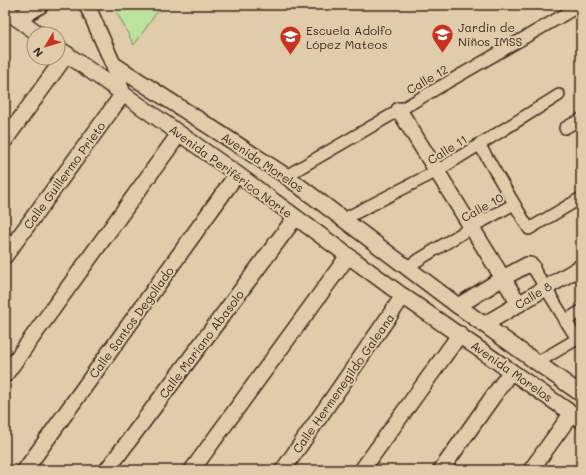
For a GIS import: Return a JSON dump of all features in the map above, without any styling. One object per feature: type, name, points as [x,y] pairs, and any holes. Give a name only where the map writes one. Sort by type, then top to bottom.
[{"type":"street","points":[[9,12],[41,5]]},
{"type":"street","points":[[87,5],[114,64],[123,94]]},
{"type":"street","name":"Calle 12","points":[[286,176],[581,5]]},
{"type":"street","points":[[9,12],[28,26]]},
{"type":"street","name":"Avenida Periférico Norte","points":[[66,54],[237,174],[295,218],[404,296]]},
{"type":"street","name":"Avenida Morelos","points":[[114,64],[286,176],[458,306],[578,392]]},
{"type":"street","points":[[5,140],[52,66]]},
{"type":"street","name":"Calle Guillermo Prieto","points":[[5,256],[123,94]]},
{"type":"street","name":"Calle 11","points":[[344,219],[437,171],[559,95]]},
{"type":"street","points":[[399,110],[519,304]]},
{"type":"street","points":[[565,128],[581,119]]},
{"type":"street","points":[[5,375],[179,134]]},
{"type":"street","points":[[479,144],[514,204]]},
{"type":"street","name":"Calle Santos Degollado","points":[[25,470],[237,174]]},
{"type":"street","name":"Calle 10","points":[[407,267],[472,227],[514,204],[529,229],[581,198]]},
{"type":"street","name":"Calle Mariano Abasolo","points":[[107,470],[295,218]]},
{"type":"street","points":[[192,470],[348,256]]},
{"type":"street","points":[[458,306],[527,265],[532,266],[577,339],[538,362]]},
{"type":"street","name":"Calle 8","points":[[485,324],[581,267]]},
{"type":"street","name":"Avenida Morelos","points":[[404,296],[576,416]]},
{"type":"street","name":"Calle Hermenegildo Galeana","points":[[283,470],[404,296]]},
{"type":"street","points":[[565,321],[581,310]]},
{"type":"street","points":[[362,470],[460,334]]},
{"type":"street","points":[[441,470],[511,371]]},
{"type":"street","points":[[531,470],[576,416]]},
{"type":"green space","points":[[113,5],[162,5],[134,45]]},
{"type":"place","name":"Jardin de Niños IMSS","points":[[442,54]]},
{"type":"place","name":"Escuela Adolfo López Mateos","points":[[290,56]]}]
